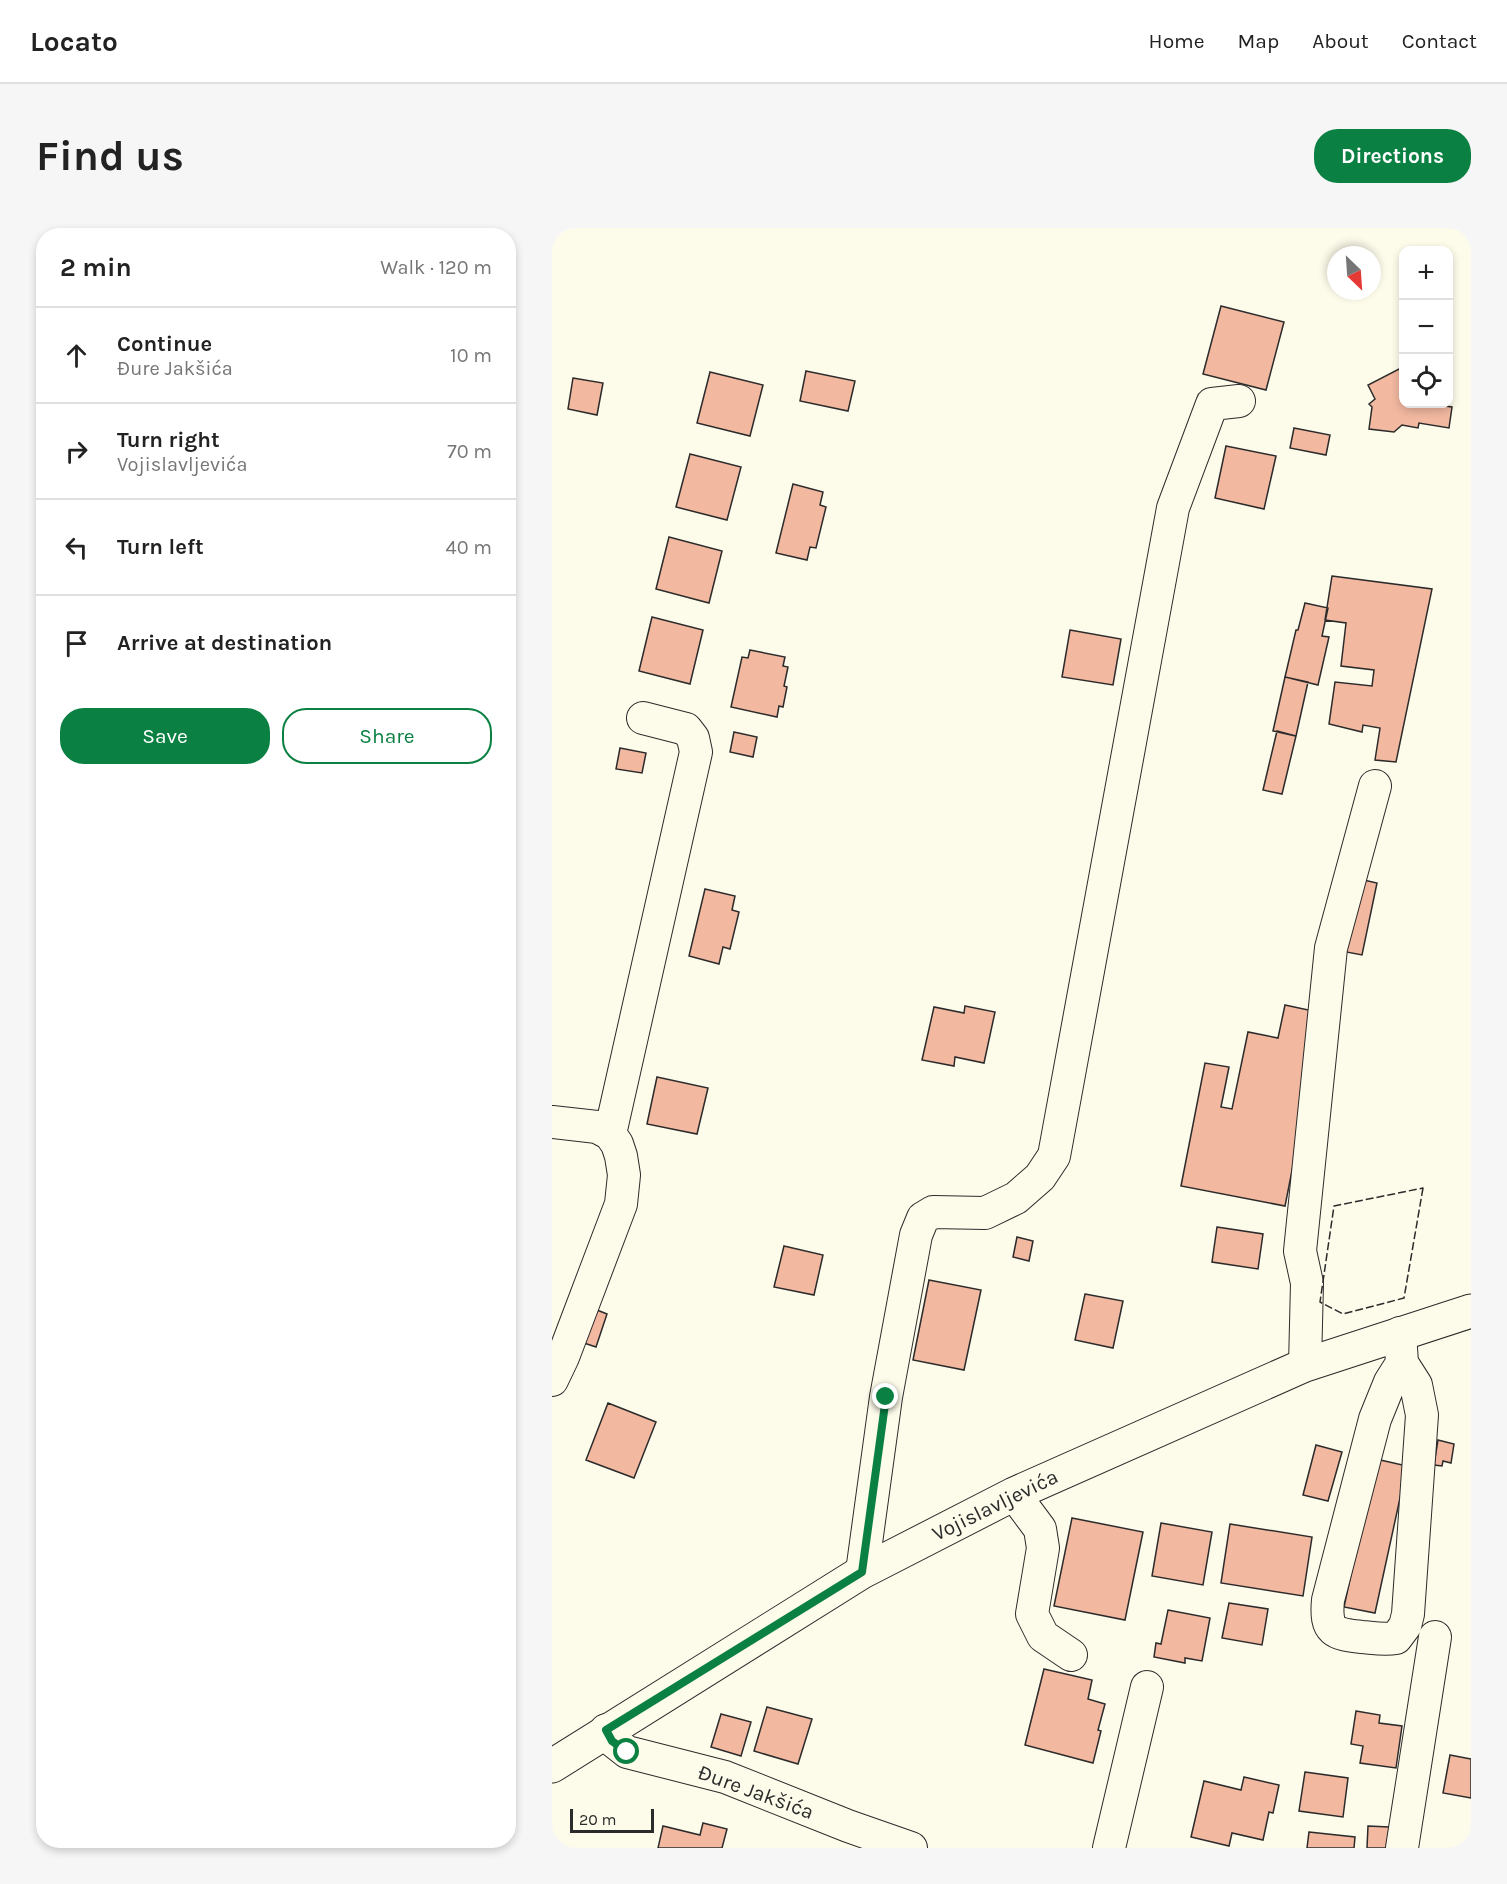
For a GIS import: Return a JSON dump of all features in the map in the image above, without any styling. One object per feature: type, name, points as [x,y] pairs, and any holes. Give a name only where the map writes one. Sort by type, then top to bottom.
[{"type":"main road","name":"Vojislavljevića","points":[[552,1766],[606,1730],[862,1572],[1014,1494],[1305,1365],[1401,1348],[1471,1311]]},
{"type":"street","points":[[862,1572],[886,1397],[916,1235],[923,1218],[933,1212],[985,1213],[1016,1198],[1040,1177],[1054,1156],[1173,508],[1212,404],[1239,401]]},
{"type":"street","points":[[610,1134],[696,752],[693,738],[686,729],[643,718]]},
{"type":"street","points":[[1305,1365],[1307,1283],[1300,1251],[1331,948],[1376,786]]},
{"type":"street","points":[[552,1122],[597,1127],[610,1134],[617,1144],[624,1175],[621,1204],[563,1357],[552,1380]]},
{"type":"street","points":[[1401,1348],[1416,1385],[1422,1415],[1408,1614],[1405,1626],[1396,1638],[1384,1640],[1339,1634],[1331,1627],[1327,1614],[1328,1600],[1375,1419],[1401,1348]]},
{"type":"street","points":[[1014,1494],[1040,1529],[1043,1548],[1032,1614],[1043,1636],[1071,1655]]},
{"type":"street","points":[[1402,1848],[1435,1637]]},
{"type":"street","points":[[1109,1848],[1147,1687]]},
{"type":"street","name":"Đure Jakšića","points":[[606,1730],[612,1741],[627,1752],[725,1777],[847,1837],[911,1848]]},
{"type":"building","points":[[1221,306],[1284,322],[1266,390],[1203,374]]},
{"type":"building","points":[[1399,369],[1399,408],[1452,408],[1449,428],[1419,423],[1418,428],[1402,425],[1394,432],[1369,429],[1372,407],[1369,404],[1375,399],[1368,385]]},
{"type":"building","points":[[806,371],[855,381],[848,411],[800,401]]},
{"type":"building","points":[[710,372],[763,385],[750,436],[697,423]]},
{"type":"building","points":[[573,378],[603,383],[597,415],[568,409]]},
{"type":"building","points":[[1294,428],[1330,435],[1326,455],[1290,448]]},
{"type":"building","points":[[1226,446],[1276,456],[1264,509],[1215,498]]},
{"type":"building","points":[[690,454],[741,467],[727,520],[676,507]]},
{"type":"building","points":[[793,484],[823,492],[820,505],[826,507],[816,548],[810,547],[807,560],[776,553]]},
{"type":"building","points":[[669,537],[722,551],[709,603],[656,589]]},
{"type":"building","points":[[1332,576],[1432,589],[1396,762],[1375,760],[1380,728],[1363,725],[1362,732],[1329,724],[1335,682],[1372,686],[1374,670],[1341,666],[1346,623],[1325,620]]},
{"type":"building","points":[[1305,603],[1328,608],[1322,636],[1329,637],[1318,685],[1285,677]]},
{"type":"building","points":[[652,617],[703,630],[690,684],[639,671]]},
{"type":"building","points":[[1070,630],[1121,639],[1113,685],[1062,677]]},
{"type":"building","points":[[750,650],[785,657],[783,666],[788,667],[784,686],[787,687],[783,707],[779,706],[777,717],[731,707],[742,657],[748,658]]},
{"type":"building","points":[[1285,677],[1308,682],[1296,736],[1273,731]]},
{"type":"building","points":[[1277,731],[1296,736],[1282,794],[1263,790]]},
{"type":"building","points":[[734,732],[757,737],[753,757],[730,752]]},
{"type":"building","points":[[620,748],[646,753],[642,773],[616,769]]},
{"type":"building","points":[[1355,878],[1377,883],[1362,955],[1341,951]]},
{"type":"building","points":[[705,889],[735,896],[732,910],[739,912],[730,949],[723,947],[719,964],[689,956]]},
{"type":"building","points":[[1285,1005],[1318,1012],[1320,1030],[1285,1206],[1181,1186],[1205,1063],[1229,1067],[1221,1107],[1232,1109],[1248,1032],[1278,1038]]},
{"type":"building","points":[[965,1006],[995,1012],[984,1063],[955,1057],[954,1066],[922,1060],[934,1007],[964,1013]]},
{"type":"building","points":[[657,1077],[708,1088],[697,1134],[647,1124]]},
{"type":"building","points":[[1217,1227],[1263,1234],[1258,1269],[1212,1262]]},
{"type":"building","points":[[1017,1237],[1033,1241],[1029,1261],[1013,1257]]},
{"type":"building","points":[[784,1246],[823,1255],[814,1295],[774,1287]]},
{"type":"building","points":[[929,1280],[981,1290],[964,1370],[913,1360]]},
{"type":"building","points":[[1085,1294],[1123,1301],[1113,1348],[1075,1340]]},
{"type":"building","points":[[592,1308],[607,1314],[596,1347],[581,1342]]},
{"type":"building","points":[[608,1403],[656,1422],[634,1478],[586,1460]]},
{"type":"building","points":[[1438,1440],[1454,1444],[1451,1463],[1443,1461],[1442,1466],[1434,1465]]},
{"type":"building","points":[[1316,1445],[1342,1452],[1328,1501],[1303,1495]]},
{"type":"building","points":[[1376,1459],[1407,1466],[1375,1613],[1344,1607]]},
{"type":"building","points":[[1072,1518],[1143,1532],[1125,1620],[1054,1606]]},
{"type":"building","points":[[1161,1523],[1212,1532],[1203,1585],[1152,1576]]},
{"type":"building","points":[[1230,1524],[1312,1537],[1303,1596],[1221,1583]]},
{"type":"building","points":[[1229,1603],[1268,1609],[1262,1645],[1222,1638]]},
{"type":"building","points":[[1168,1610],[1210,1618],[1202,1661],[1185,1658],[1185,1663],[1154,1657],[1156,1643],[1161,1644]]},
{"type":"building","points":[[1044,1669],[1092,1680],[1088,1699],[1105,1704],[1093,1763],[1025,1745]]},
{"type":"building","points":[[767,1707],[812,1719],[798,1764],[754,1751]]},
{"type":"building","points":[[1356,1711],[1380,1715],[1379,1723],[1402,1726],[1396,1768],[1360,1763],[1363,1746],[1351,1744]]},
{"type":"building","points":[[721,1714],[751,1722],[741,1756],[711,1747]]},
{"type":"building","points":[[1450,1755],[1471,1759],[1471,1798],[1443,1793]]},
{"type":"building","points":[[1305,1772],[1348,1778],[1343,1817],[1299,1811]]},
{"type":"building","points":[[1244,1777],[1279,1785],[1273,1813],[1269,1812],[1263,1840],[1232,1833],[1229,1846],[1191,1837],[1204,1781],[1241,1790]]},
{"type":"building","points":[[703,1823],[727,1829],[722,1848],[658,1848],[663,1826],[700,1835]]},
{"type":"building","points":[[1368,1826],[1389,1827],[1388,1848],[1367,1848]]},
{"type":"building","points":[[1309,1832],[1355,1837],[1354,1848],[1307,1848]]},
{"type":"fence","points":[[1423,1188],[1404,1298],[1343,1314],[1320,1302],[1334,1206],[1423,1188]]},
{"type":"route","points":[[627,1752],[612,1741],[606,1730],[862,1572],[886,1397]]}]
